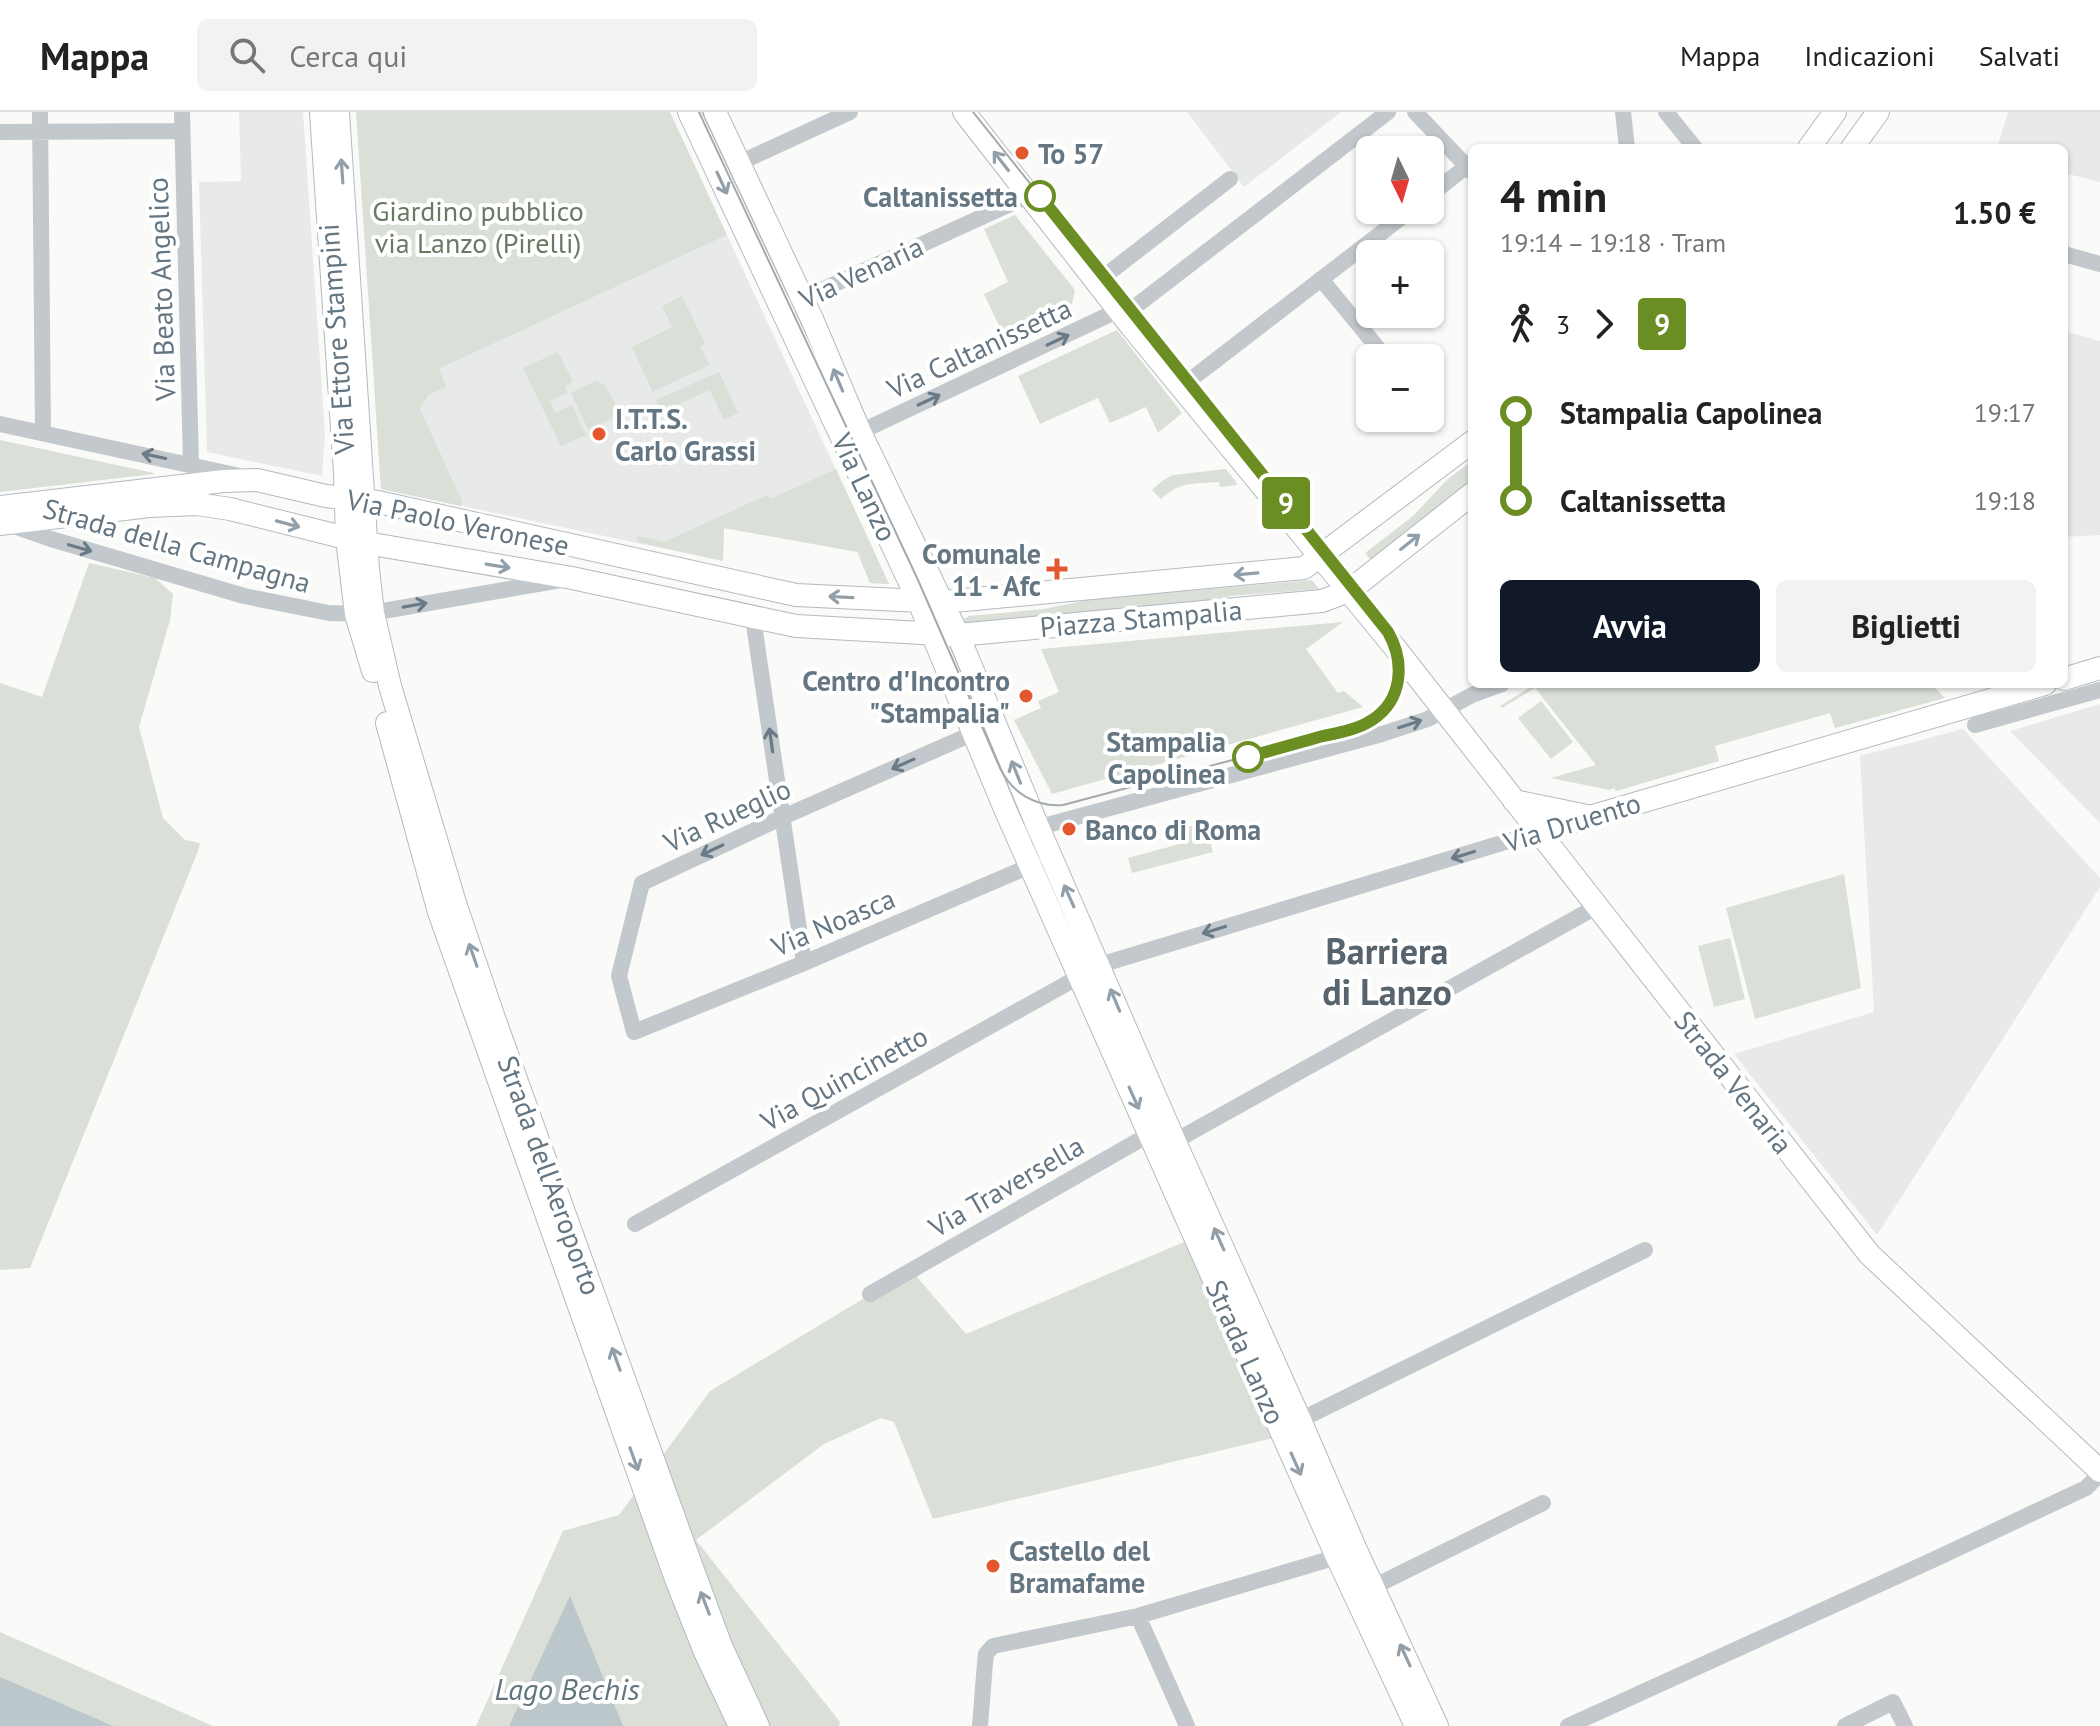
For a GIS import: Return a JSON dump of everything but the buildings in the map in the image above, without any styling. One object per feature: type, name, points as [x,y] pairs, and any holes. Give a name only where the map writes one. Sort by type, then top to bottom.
[{"type":"main road","name":"Via Ettore Stampini","points":[[321,112],[355,499]]},
{"type":"main road","name":"Via Ettore Stampini","points":[[338,112],[357,541],[364,613]]},
{"type":"main road","name":"Via Lanzo","points":[[689,112],[919,602],[1016,834],[1041,861]]},
{"type":"main road","name":"Via Lanzo","points":[[715,112],[860,432],[958,635],[1038,827]]},
{"type":"main road","points":[[1812,144],[1835,112]]},
{"type":"main road","points":[[1855,144],[1878,112]]},
{"type":"main road","points":[[966,113],[1121,313],[1444,711]]},
{"type":"main road","name":"Piazza Stampalia","points":[[919,602],[1304,568],[1468,445]]},
{"type":"main road","name":"Via Paolo Veronese","points":[[257,480],[796,595],[919,602]]},
{"type":"main road","points":[[2,518],[224,481],[257,480]]},
{"type":"main road","points":[[1349,591],[1468,497]]},
{"type":"main road","name":"Via Paolo Veronese","points":[[2,518],[182,503],[230,509],[357,541],[572,578],[796,626],[931,632]]},
{"type":"main road","name":"Piazza Stampalia","points":[[931,632],[958,635],[1322,601],[1349,591]]},
{"type":"main road","name":"Strada dell'Aeroporto","points":[[364,613],[374,673],[439,912],[676,1579],[705,1652],[740,1726]]},
{"type":"main road","name":"Strada dell'Aeroporto","points":[[364,613],[390,686],[455,903],[494,1018],[699,1588],[721,1646],[758,1726]]},
{"type":"main road","points":[[2068,678],[2100,668]]},
{"type":"main road","name":"Via Druento","points":[[1538,832],[2031,688]]},
{"type":"main road","name":"Strada Venaria","points":[[1444,711],[1869,1254],[2100,1473]]},
{"type":"main road","points":[[1514,801],[1589,817]]},
{"type":"main road","name":"Strada Lanzo","points":[[1038,827],[1041,861],[1079,976],[1163,1138],[1300,1420],[1346,1554],[1373,1587],[1437,1726]]},
{"type":"main road","name":"Strada Lanzo","points":[[1041,861],[1100,965],[1163,1138],[1346,1554],[1416,1726]]},
{"type":"street","points":[[40,112],[43,433]]},
{"type":"street","name":"Via Beato Angelico","points":[[182,112],[191,464]]},
{"type":"street","points":[[739,163],[850,112]]},
{"type":"street","name":"Via Caltanissetta","points":[[860,432],[1121,313],[1388,112]]},
{"type":"street","points":[[1415,112],[1468,168]]},
{"type":"street","points":[[1623,112],[1627,144]]},
{"type":"street","points":[[1666,112],[1692,144]]},
{"type":"street","points":[[0,132],[182,131]]},
{"type":"street","points":[[1444,186],[1468,170]]},
{"type":"street","points":[[1097,282],[1230,179]]},
{"type":"street","name":"Via Venaria","points":[[782,308],[1028,196]]},
{"type":"street","points":[[1181,387],[1393,224]]},
{"type":"street","points":[[2068,255],[2100,264]]},
{"type":"street","points":[[1321,279],[1374,344]]},
{"type":"street","name":"Via Paolo Veronese","points":[[0,424],[257,480]]},
{"type":"street","name":"Strada della Campagna","points":[[2,518],[51,539],[274,603],[329,613],[364,613],[572,578]]},
{"type":"street","points":[[753,618],[804,963]]},
{"type":"street","points":[[1016,834],[1382,734],[1428,719],[1491,688]]},
{"type":"street","points":[[1975,725],[2100,690]]},
{"type":"street","name":"Via Rueglio","points":[[634,1032],[619,976],[642,883],[974,733]]},
{"type":"street","name":"Via Druento","points":[[1100,965],[1538,832]]},
{"type":"street","name":"Via Noasca","points":[[634,1032],[1041,861]]},
{"type":"street","name":"Via Traversella","points":[[870,1294],[1596,907]]},
{"type":"street","points":[[1079,976],[1100,965]]},
{"type":"street","name":"Via Quincinetto","points":[[635,1224],[1079,976]]},
{"type":"street","name":"Strada Lanzo","points":[[1300,1420],[1645,1250]]},
{"type":"street","name":"Strada Venaria","points":[[1568,1726],[2086,1488],[2100,1473]]},
{"type":"street","points":[[1373,1587],[1543,1503]]},
{"type":"street","points":[[980,1726],[986,1654],[993,1646],[1138,1616],[1346,1554]]},
{"type":"street","points":[[1138,1616],[1187,1726]]},
{"type":"street","points":[[1845,1726],[1893,1702],[1905,1726]]},
{"type":"shaded area","points":[[239,112],[303,112],[325,435],[322,476],[207,452],[199,182],[241,181]]},
{"type":"shaded area","points":[[1187,112],[1341,112],[1244,187]]},
{"type":"shaded area","points":[[2008,112],[2100,112],[2100,182],[2068,174],[2068,144],[1998,144]]},
{"type":"shaded area","name":"I.T.T.S. Carlo Grassi","points":[[727,235],[889,584],[870,583],[857,552],[724,528],[723,561],[381,489],[375,399]]},
{"type":"shaded area","points":[[2068,332],[2100,341],[2100,535],[2068,537]]},
{"type":"shaded area","points":[[2100,704],[2100,823],[2010,731]]},
{"type":"shaded area","points":[[1963,729],[2100,878],[2100,887],[1877,1235],[1734,1054],[1874,1012],[1860,756]]},
{"type":"green space","name":"Giardino pubblico via Lanzo (Pirelli)","points":[[356,112],[670,112],[727,235],[439,369],[446,387],[428,395],[420,409],[462,501],[461,506],[381,489]]},
{"type":"green space","points":[[1015,215],[1075,290],[1072,304],[1004,337],[984,294],[1008,282],[984,229]]},
{"type":"green space","points":[[682,296],[705,344],[700,347],[710,365],[653,393],[632,347],[672,327],[662,306]]},
{"type":"green space","points":[[1117,330],[1182,413],[1158,433],[1146,407],[1110,423],[1098,398],[1040,424],[1018,376]]},
{"type":"green space","points":[[558,352],[573,382],[565,386],[567,393],[550,401],[555,413],[572,405],[586,435],[561,446],[523,368]]},
{"type":"green space","points":[[719,372],[738,413],[724,420],[710,390],[662,412],[656,400]]},
{"type":"green space","points":[[596,381],[606,386],[616,406],[613,418],[588,429],[571,393]]},
{"type":"green space","points":[[0,440],[154,473],[154,474],[0,492]]},
{"type":"green space","points":[[1468,464],[1468,486],[1372,562],[1365,553],[1413,516],[1448,479]]},
{"type":"green space","points":[[836,469],[889,584],[870,583],[858,552],[724,528],[723,561],[637,542],[638,536],[664,542],[767,495],[770,499]]},
{"type":"green space","points":[[1226,469],[1237,485],[1220,487],[1219,482],[1188,484],[1161,499],[1152,490],[1173,475]]},
{"type":"green space","points":[[89,563],[155,578],[173,594],[170,620],[139,727],[163,818],[185,840],[200,843],[30,1268],[0,1270],[0,683],[42,697]]},
{"type":"green space","points":[[1312,580],[1319,589],[1231,596],[1188,606],[966,628],[962,620],[969,616],[1044,609],[1093,599]]},
{"type":"green space","points":[[1343,622],[1306,649],[1338,693],[1344,691],[1363,707],[1052,794],[1014,720],[1041,708],[1038,701],[1059,692],[1041,649]]},
{"type":"green space","points":[[1529,688],[1535,688],[1502,708],[1500,706]]},
{"type":"green space","points":[[1535,688],[1935,688],[1945,698],[1835,728],[1830,713],[1715,746],[1719,761],[1616,791],[1614,788],[1609,790],[1551,778],[1596,765]]},
{"type":"green space","points":[[1541,701],[1573,742],[1551,759],[1518,718]]},
{"type":"green space","points":[[1205,823],[1213,852],[1132,873],[1128,858],[1183,843],[1182,828]]},
{"type":"green space","points":[[1844,874],[1861,988],[1755,1019],[1726,908]]},
{"type":"green space","points":[[1730,938],[1745,999],[1714,1007],[1698,946]]},
{"type":"green space","points":[[1196,1237],[1273,1438],[933,1519],[894,1422],[881,1418],[824,1444],[696,1540],[840,1722],[839,1726],[476,1726],[563,1531],[619,1515],[710,1391],[911,1270],[966,1334]]},
{"type":"green space","points":[[0,1632],[213,1726],[0,1726]]},
{"type":"water","name":"Lago Bechis","points":[[570,1596],[623,1726],[509,1726]]},
{"type":"water","points":[[0,1677],[113,1726],[0,1726]]},
{"type":"tram line","points":[[699,112],[918,580],[1000,768],[1011,785],[1034,801],[1063,805],[1353,728],[1368,721],[1389,701],[1399,676],[1395,647],[1388,632],[973,112]]},
{"type":"tram line","name":"9","points":[[1040,196],[1388,632],[1396,649],[1400,668],[1394,694],[1371,721],[1248,757]]},
{"type":"place","name":"To 57","points":[[1022,153]]},
{"type":"place","name":"Caltanissetta","points":[[1040,196]]},
{"type":"place","name":"I.T.T.S. Carlo Grassi","points":[[599,434]]},
{"type":"place","name":"Comunale 11 - Afc","points":[[1057,569]]},
{"type":"place","name":"Centro d'Incontro \"Stampalia\"","points":[[1026,696]]},
{"type":"place","name":"Stampalia Capolinea","points":[[1248,757]]},
{"type":"place","name":"Banco di Roma","points":[[1069,829]]},
{"type":"place","name":"Castello del Bramafame","points":[[993,1566]]},
{"type":"district","name":"Barriera di Lanzo","points":[[1387,970]]}]
